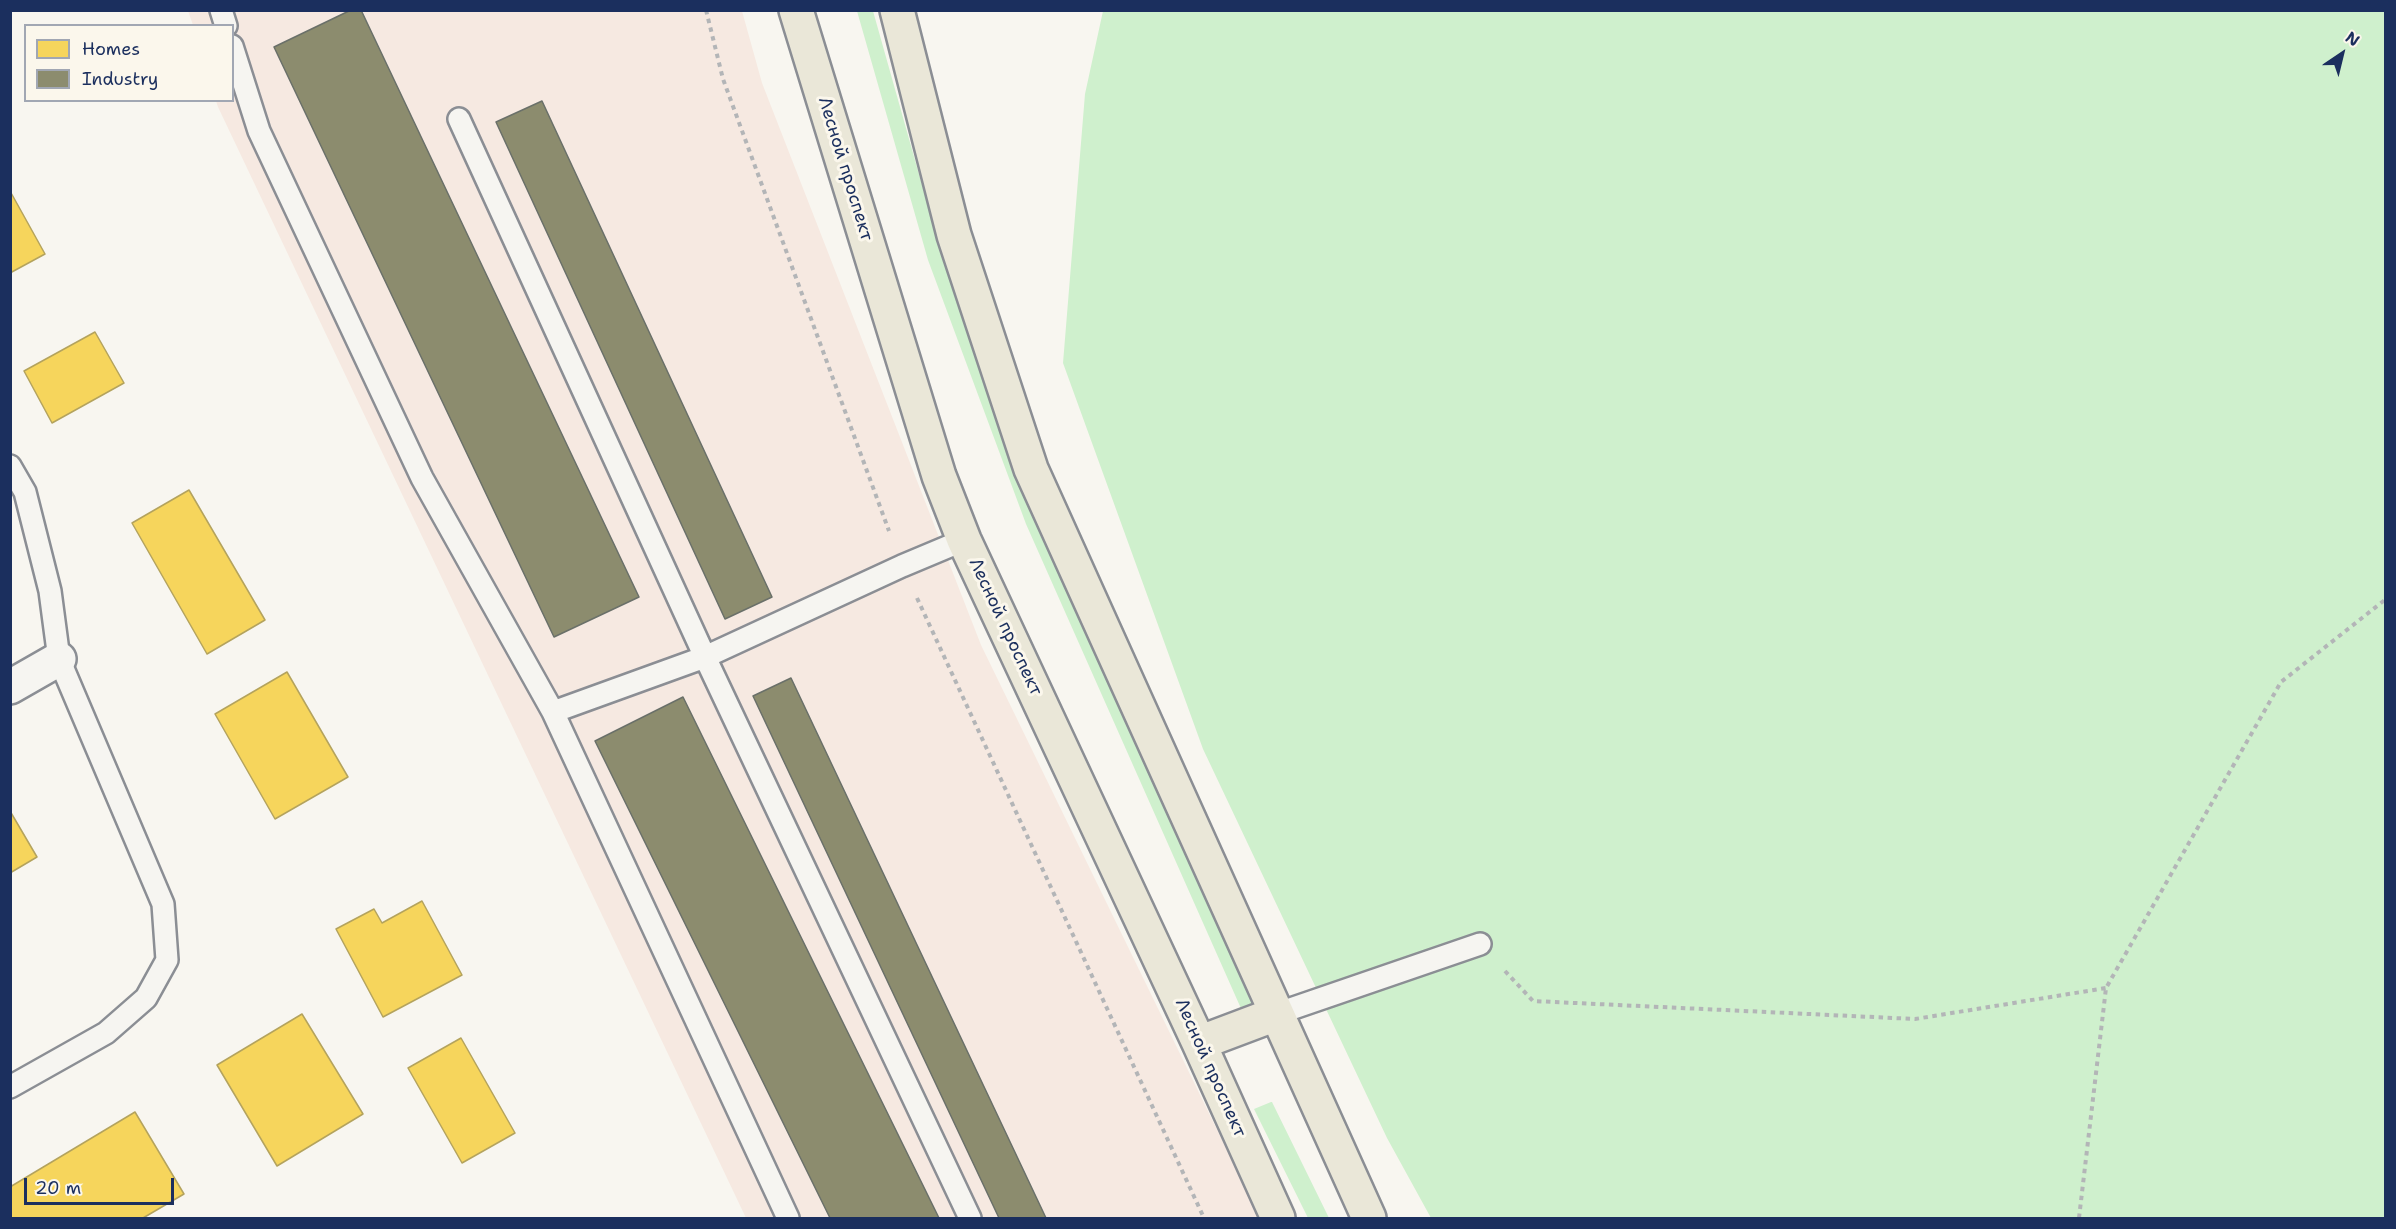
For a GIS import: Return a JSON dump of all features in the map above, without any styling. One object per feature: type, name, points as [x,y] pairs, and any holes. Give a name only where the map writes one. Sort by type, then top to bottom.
[{"type":"main road","name":"Лесной проспект","points":[[796,10],[939,476],[964,540],[1199,1043],[1276,1215]]},
{"type":"main road","points":[[897,10],[954,235],[1031,469],[1348,1176],[1369,1218]]},
{"type":"main road","points":[[1199,1043],[1276,1014]]},
{"type":"street","points":[[10,687],[59,660]]},
{"type":"lane","points":[[234,52],[259,131],[422,478],[553,712],[788,1218]]},
{"type":"lane","points":[[459,119],[705,657],[970,1218]]},
{"type":"lane","points":[[10,466],[25,492],[50,591],[59,660],[163,904],[167,960],[146,998],[106,1033],[10,1087]]},
{"type":"lane","points":[[553,712],[705,657],[902,566],[964,540]]},
{"type":"lane","points":[[1276,1014],[1480,944]]},
{"type":"path","points":[[706,10],[723,79],[902,566],[1204,1218]]},
{"type":"path","points":[[2079,1218],[2106,988],[2281,682],[2385,599]]},
{"type":"path","points":[[1480,944],[1533,1001],[1916,1019],[2106,988]]},
{"type":"shaded area","points":[[188,11],[742,11],[762,83],[981,645],[1260,1218],[746,1218],[218,107],[216,102],[234,102],[234,24],[193,24]]},
{"type":"green space","points":[[857,11],[873,11],[942,256],[1043,519],[1261,1015],[1247,1022],[1026,524],[928,260]]},
{"type":"green space","points":[[1103,11],[2385,11],[2385,1218],[1431,1218],[1387,1138],[1203,749],[1063,363],[1085,94]]},
{"type":"green space","points":[[1272,1102],[1329,1218],[1308,1218],[1254,1109]]},
{"type":"building: Homes","points":[[10,191],[45,254],[10,273]]},
{"type":"building: Homes","points":[[95,332],[124,383],[52,423],[24,371]]},
{"type":"building: Homes","points":[[189,490],[265,620],[207,654],[132,523]]},
{"type":"building: Homes","points":[[287,672],[348,777],[275,819],[215,714]]},
{"type":"building: Homes","points":[[10,811],[37,857],[10,873]]},
{"type":"building: Homes","points":[[422,901],[462,975],[383,1017],[336,929],[374,909],[382,923]]},
{"type":"building: Homes","points":[[302,1014],[363,1114],[277,1166],[217,1065]]},
{"type":"building: Homes","points":[[461,1038],[515,1133],[462,1163],[408,1068]]},
{"type":"building: Homes","points":[[135,1112],[184,1194],[143,1218],[10,1218],[10,1187]]},
{"type":"building: Industry","points":[[351,10],[361,10],[639,597],[554,637],[274,47]]},
{"type":"building: Industry","points":[[542,101],[772,597],[725,619],[496,122]]},
{"type":"building: Industry","points":[[791,678],[1046,1218],[999,1218],[753,696]]},
{"type":"building: Industry","points":[[683,697],[939,1218],[830,1218],[595,741]]}]
